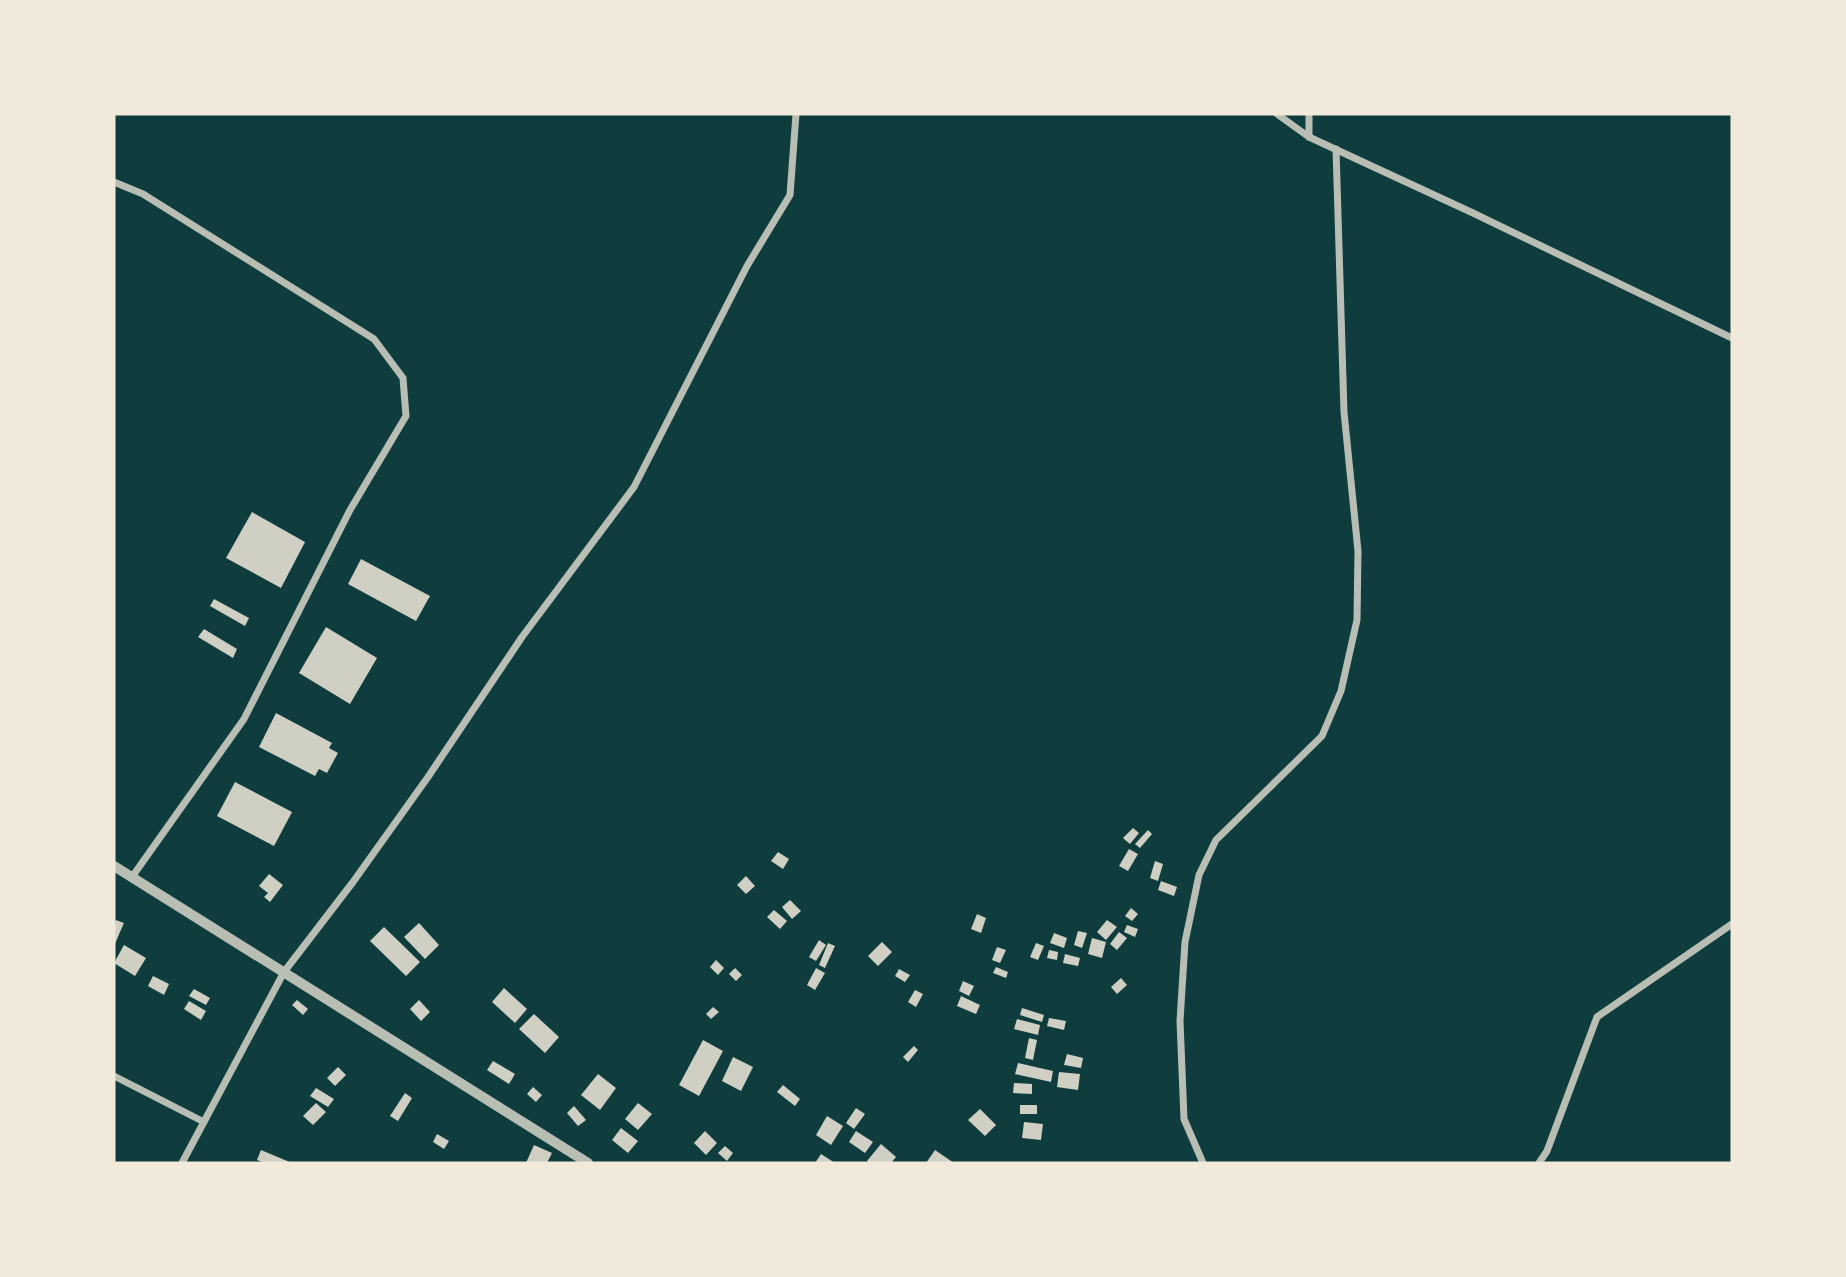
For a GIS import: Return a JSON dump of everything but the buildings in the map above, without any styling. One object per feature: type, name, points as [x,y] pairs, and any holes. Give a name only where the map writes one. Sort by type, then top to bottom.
[{"type":"street","points":[[182,1163],[284,972],[353,882],[522,637],[634,487],[747,266],[790,195],[796,114]]},
{"type":"street","points":[[1277,114],[1309,137],[1732,338]]},
{"type":"street","points":[[1309,114],[1309,137]]},
{"type":"street","points":[[1203,1163],[1184,1119],[1180,1021],[1185,942],[1199,875],[1216,840],[1322,736],[1341,691],[1357,620],[1358,551],[1344,412],[1336,149]]},
{"type":"street","points":[[114,182],[144,194],[374,339],[403,378],[406,416],[350,510],[244,719],[132,877]]},
{"type":"street","points":[[114,866],[588,1163]]},
{"type":"street","points":[[1539,1163],[1597,1017],[1732,924]]},
{"type":"street","points":[[114,1076],[204,1122]]}]
